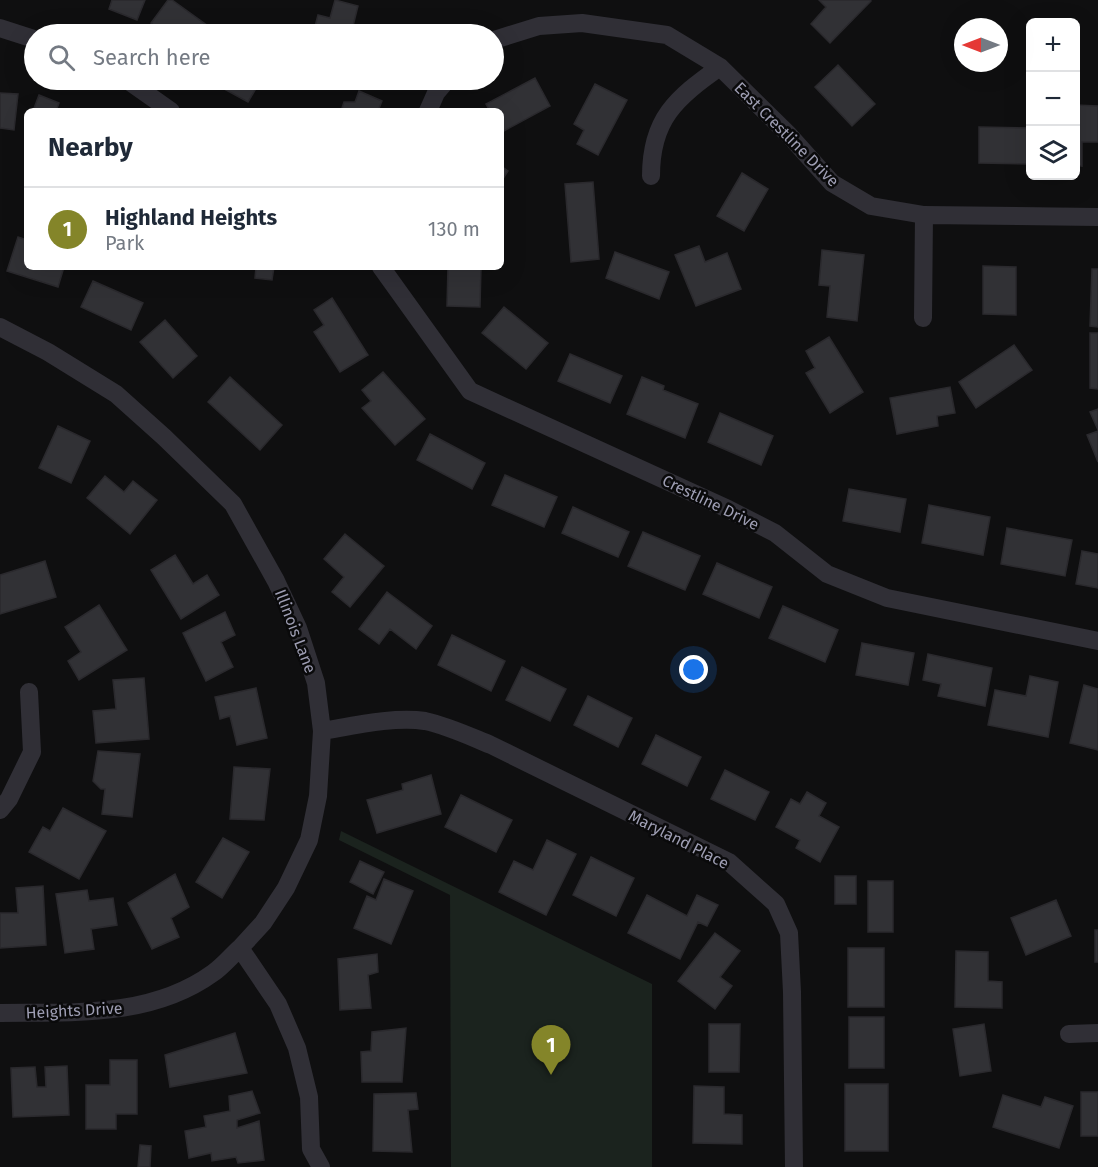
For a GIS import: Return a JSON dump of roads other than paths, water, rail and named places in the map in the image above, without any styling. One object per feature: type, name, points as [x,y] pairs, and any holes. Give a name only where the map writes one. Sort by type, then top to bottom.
[{"type":"street","name":"East Crestline Drive","points":[[504,37],[539,26],[582,23],[667,35],[720,67],[789,135],[832,183],[871,206],[924,215],[1098,218]]},
{"type":"street","points":[[0,28],[24,36]]},
{"type":"street","name":"East Crestline Drive","points":[[651,176],[651,153],[659,127],[674,105],[692,86],[720,67]]},
{"type":"street","points":[[141,90],[167,108]]},
{"type":"street","points":[[429,108],[439,90]]},
{"type":"street","points":[[923,318],[924,215]]},
{"type":"street","name":"Crestline Drive","points":[[383,270],[470,391],[728,509],[775,533],[827,574],[887,598],[1098,641]]},
{"type":"street","name":"Illinois Lane","points":[[0,327],[48,352],[116,394],[164,436],[233,504],[271,571],[298,628],[316,683],[322,730],[318,796],[309,840],[286,888],[263,923],[240,948]]},
{"type":"street","points":[[0,810],[9,800],[32,752],[29,692]]},
{"type":"street","name":"Maryland Place","points":[[322,730],[382,722],[412,721],[422,721],[452,729],[491,745],[729,862],[756,884],[776,904],[789,933],[794,1167]]},
{"type":"street","points":[[240,948],[278,1004],[297,1048],[309,1097],[311,1149],[321,1167]]},
{"type":"street","name":"Heights Drive","points":[[0,1013],[99,1012],[145,1004],[181,991],[213,973],[240,948]]},
{"type":"street","points":[[1069,1034],[1098,1033]]},
{"type":"place","name":"Highland Heights","points":[[551,1075]]}]
